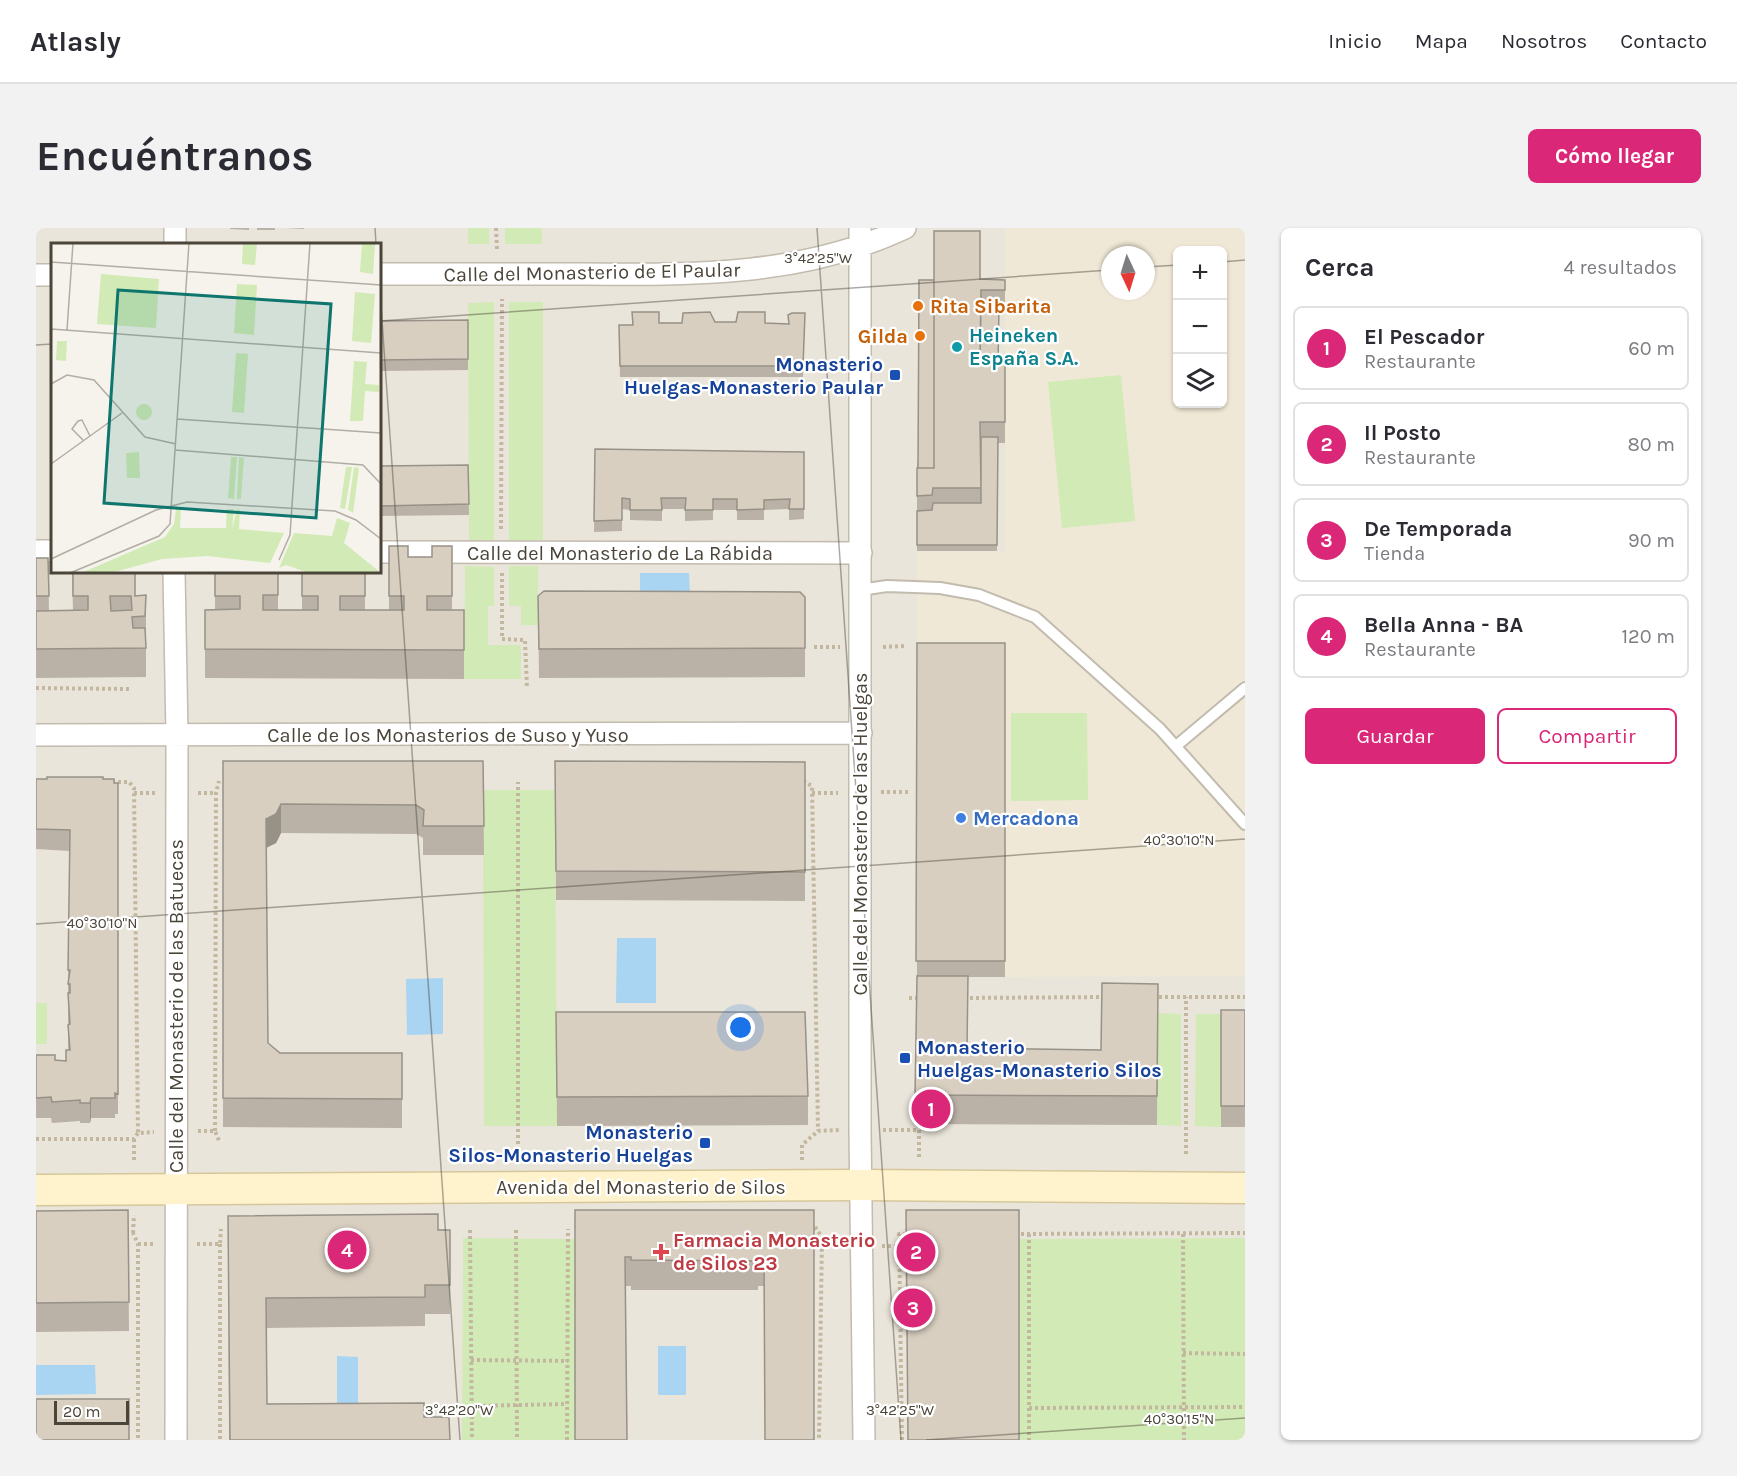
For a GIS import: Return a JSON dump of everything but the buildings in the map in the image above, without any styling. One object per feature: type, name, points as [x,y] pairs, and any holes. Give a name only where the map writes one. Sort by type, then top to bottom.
[{"type":"street","name":"Calle del Monasterio de El Paular","points":[[381,274],[717,273],[787,265],[860,238],[905,228]]},
{"type":"street","name":"Calle del Monasterio de las Huelgas","points":[[860,238],[861,1185],[864,1440]]},
{"type":"street","points":[[36,550],[51,551]]},
{"type":"street","name":"Calle del Monasterio de La Rábida","points":[[381,552],[861,553]]},
{"type":"street","name":"Calle del Monasterio de las Batuecas","points":[[174,573],[177,735],[176,1440]]},
{"type":"street","name":"Calle de los Monasterios de Suso y Yuso","points":[[36,735],[861,733]]},
{"type":"street","name":"Avenida del Monasterio de Silos","points":[[36,1190],[861,1185],[1245,1188]]},
{"type":"lane","points":[[860,590],[887,586],[940,588],[979,595],[1035,617],[1176,746],[1245,824]]},
{"type":"lane","points":[[1176,746],[1245,688]]},
{"type":"path","points":[[496,228],[496,249]]},
{"type":"path","points":[[502,299],[502,639],[525,640],[527,688]]},
{"type":"path","points":[[36,688],[130,689]]},
{"type":"path","points":[[802,780],[812,786],[818,1131]]},
{"type":"path","points":[[219,781],[216,793],[215,1131],[220,1143]]},
{"type":"path","points":[[36,1139],[134,1139],[138,1133],[134,788],[129,782],[106,782]]},
{"type":"path","points":[[518,782],[518,1144]]},
{"type":"path","points":[[955,998],[1117,997]]},
{"type":"path","points":[[1152,997],[1245,997]]},
{"type":"path","points":[[1186,997],[1186,1154]]},
{"type":"path","points":[[909,998],[921,998]]},
{"type":"path","points":[[138,1133],[177,1130],[215,1131]]},
{"type":"path","points":[[885,1130],[919,1130],[920,1162]]},
{"type":"path","points":[[802,1227],[814,1227],[822,1237],[819,1440]]},
{"type":"path","points":[[567,1440],[568,1229]]},
{"type":"path","points":[[470,1230],[472,1440]]},
{"type":"path","points":[[516,1230],[516,1440]]},
{"type":"path","points":[[123,1233],[133,1233],[138,1244],[138,1440]]},
{"type":"path","points":[[1183,1233],[1184,1440]]},
{"type":"path","points":[[1007,1234],[1245,1233]]},
{"type":"path","points":[[902,1440],[899,1234],[919,1234]]},
{"type":"path","points":[[1029,1234],[1029,1440]]},
{"type":"path","points":[[220,1244],[220,1440]]},
{"type":"path","points":[[1184,1353],[1245,1354]]},
{"type":"path","points":[[471,1360],[568,1361]]},
{"type":"path","points":[[471,1406],[567,1404]]},
{"type":"path","points":[[1029,1407],[1245,1407]]},
{"type":"shaded area","points":[[36,228],[1245,228],[1245,1440],[36,1440]]},
{"type":"shaded area","points":[[1005,228],[1245,228],[1245,976],[1005,977],[917,659],[917,551],[1005,551]]},
{"type":"green space","points":[[468,228],[489,228],[489,244],[468,244]]},
{"type":"green space","points":[[505,228],[542,228],[542,244],[505,244]]},
{"type":"green space","points":[[494,302],[494,540],[469,540],[468,303]]},
{"type":"green space","points":[[509,302],[543,302],[543,540],[509,540]]},
{"type":"green space","points":[[1121,375],[1135,521],[1062,528],[1048,382]]},
{"type":"green space","points":[[465,566],[494,567],[494,606],[488,606],[488,645],[521,645],[521,679],[464,679]]},
{"type":"green space","points":[[509,566],[538,566],[538,625],[521,625],[521,606],[509,606]]},
{"type":"green space","points":[[1011,713],[1087,713],[1088,800],[1011,801]]},
{"type":"green space","points":[[483,790],[555,790],[557,1126],[484,1126]]},
{"type":"green space","points":[[36,1003],[47,1003],[47,1044],[36,1044]]},
{"type":"green space","points":[[1158,1013],[1181,1014],[1181,1126],[1157,1125]]},
{"type":"green space","points":[[1196,1014],[1221,1014],[1221,1127],[1195,1126]]},
{"type":"green space","points":[[463,1238],[575,1239],[575,1440],[462,1440]]},
{"type":"green space","points":[[1245,1238],[1245,1440],[1019,1440],[1019,1239]]},
{"type":"water","points":[[640,573],[689,573],[690,595],[640,596]]},
{"type":"water","points":[[617,938],[656,938],[656,1003],[616,1003]]},
{"type":"water","points":[[443,978],[443,1034],[407,1035],[406,979]]},
{"type":"water","points":[[658,1346],[686,1346],[686,1395],[658,1395]]},
{"type":"water","points":[[337,1356],[358,1357],[358,1404],[337,1404]]},
{"type":"water","points":[[36,1365],[95,1365],[96,1394],[36,1395]]},
{"type":"place","name":"Rita Sibarita","points":[[918,306]]},
{"type":"place","name":"Gilda","points":[[920,336]]},
{"type":"place","name":"Heineken España S.A.","points":[[957,347]]},
{"type":"place","name":"Monasterio Huelgas-Monasterio Paular","points":[[895,375]]},
{"type":"place","name":"Mercadona","points":[[961,818]]},
{"type":"place","name":"Monasterio Huelgas-Monasterio Silos","points":[[905,1058]]},
{"type":"place","name":"El Pescador","points":[[931,1109]]},
{"type":"place","name":"Monasterio Silos-Monasterio Huelgas","points":[[705,1143]]},
{"type":"place","name":"Bella Anna - BA","points":[[347,1250]]},
{"type":"place","name":"Farmacia Monasterio de Silos 23","points":[[661,1252]]},
{"type":"place","name":"Il Posto","points":[[916,1252]]},
{"type":"place","name":"De Temporada","points":[[913,1308]]}]
